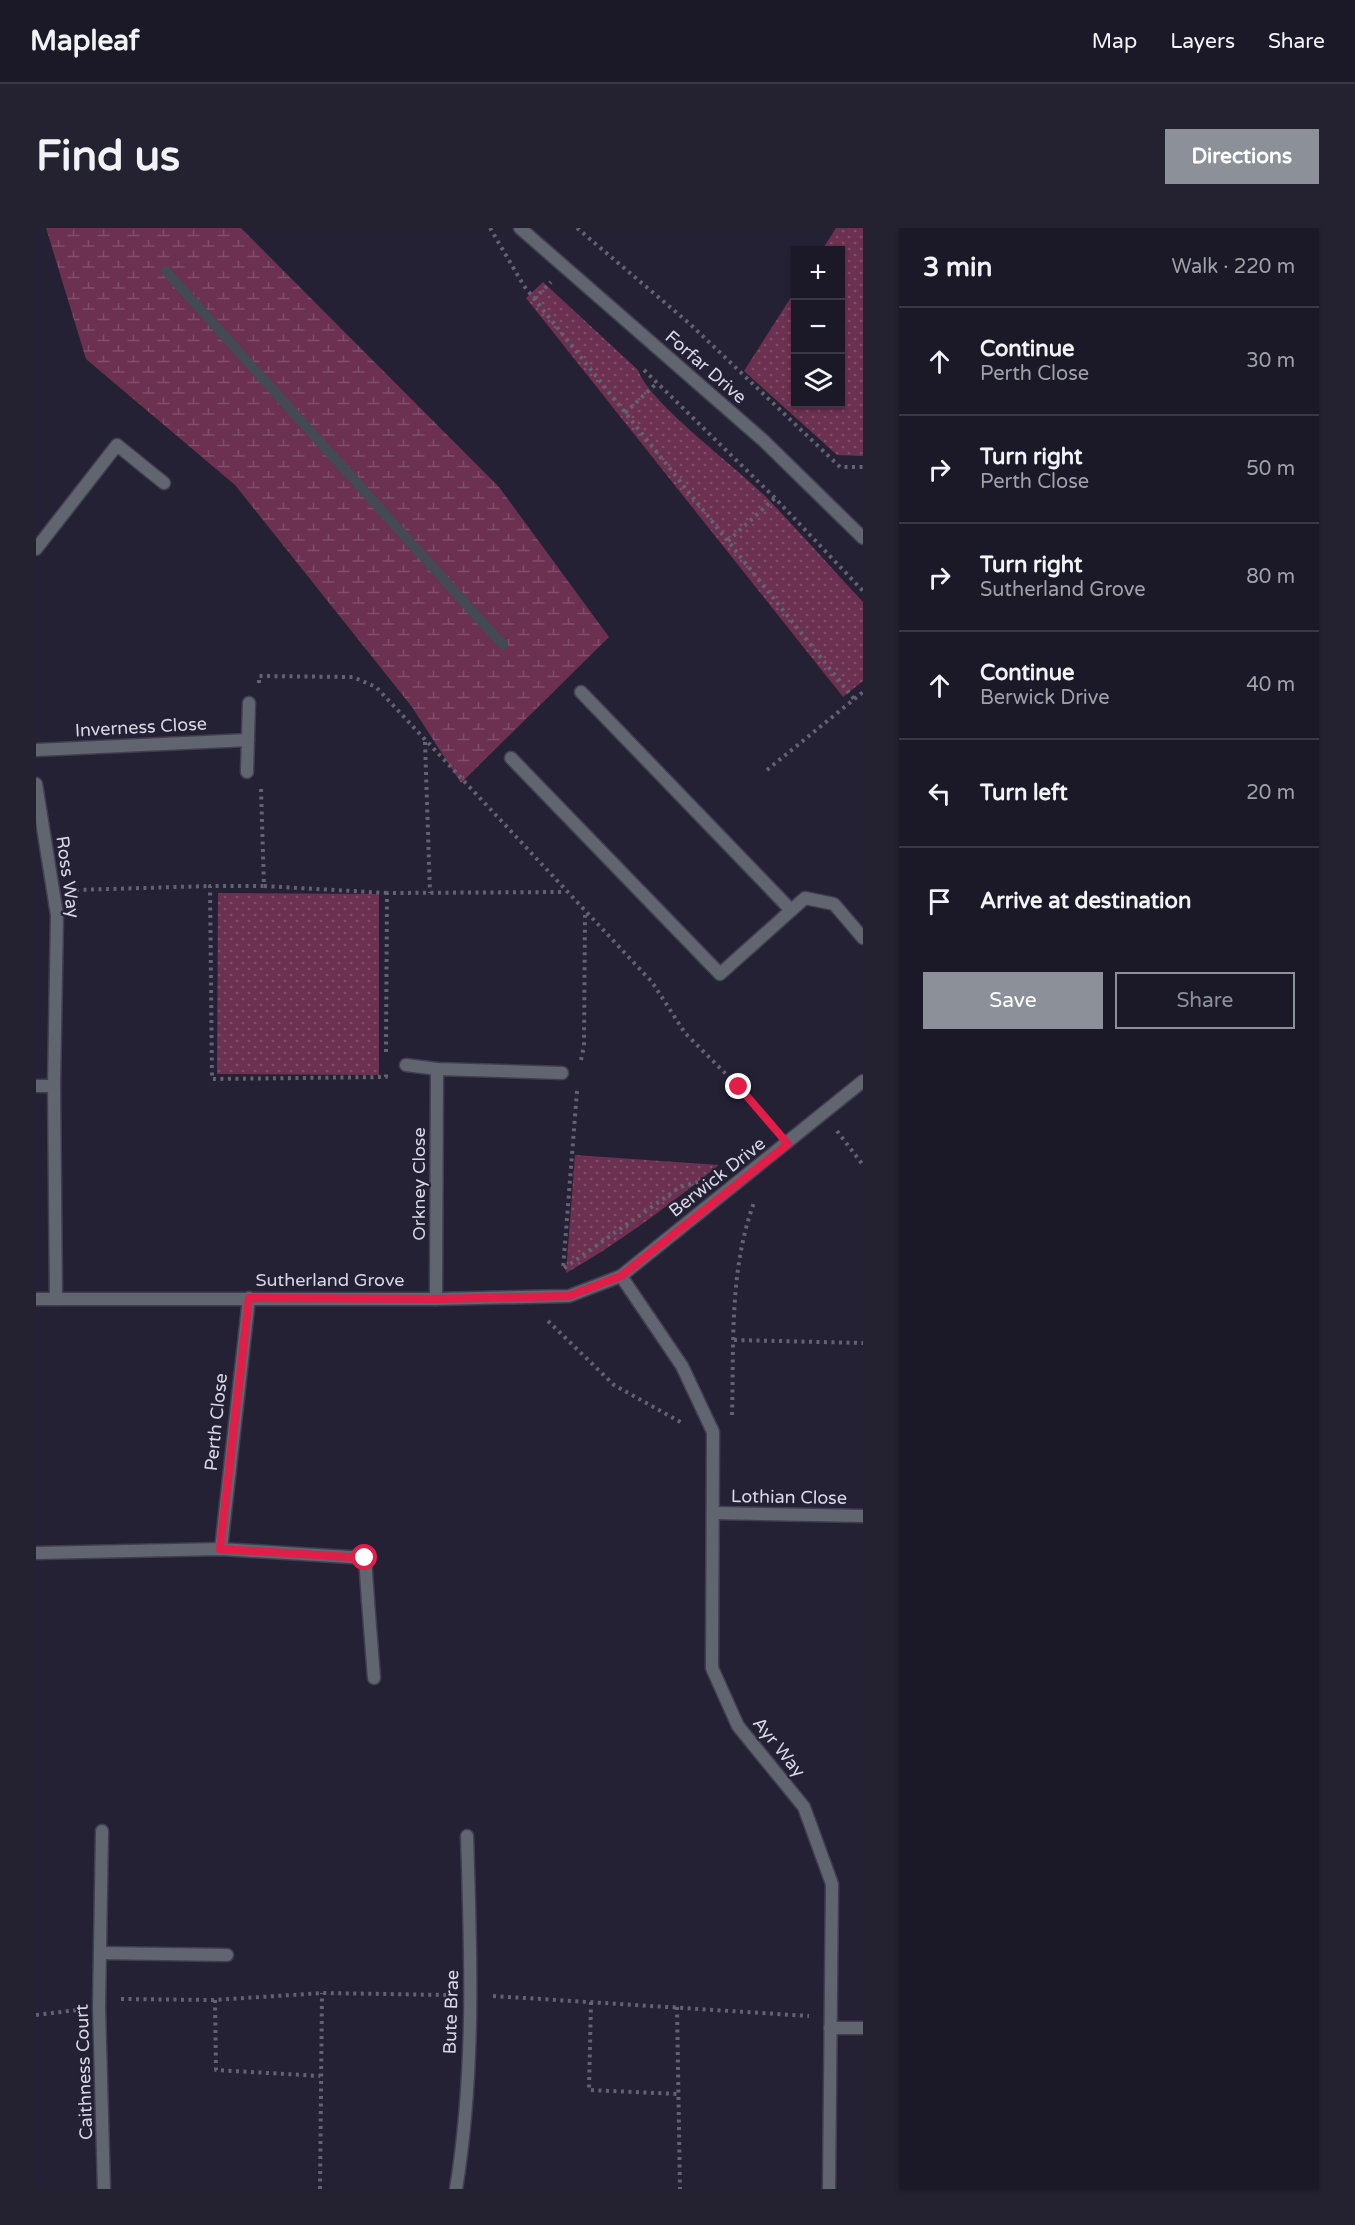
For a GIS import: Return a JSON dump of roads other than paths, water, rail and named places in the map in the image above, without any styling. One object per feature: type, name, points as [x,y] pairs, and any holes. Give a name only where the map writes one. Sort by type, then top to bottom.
[{"type":"street","name":"Forfar Drive","points":[[520,228],[764,441],[863,538]]},
{"type":"street","points":[[36,549],[117,445],[164,483]]},
{"type":"street","points":[[580,692],[791,910]]},
{"type":"street","points":[[247,772],[249,703]]},
{"type":"street","name":"Inverness Close","points":[[36,750],[248,740]]},
{"type":"street","points":[[511,758],[720,974],[805,898],[834,904],[863,938]]},
{"type":"street","name":"Ross Way","points":[[36,784],[57,915],[54,1086],[56,1299]]},
{"type":"street","points":[[406,1065],[437,1070],[562,1072]]},
{"type":"street","name":"Orkney Close","points":[[436,1299],[437,1070]]},
{"type":"street","name":"Berwick Drive","points":[[621,1276],[863,1082]]},
{"type":"street","points":[[36,1086],[54,1086]]},
{"type":"street","name":"Sutherland Grove","points":[[36,1299],[524,1298],[569,1296],[621,1276]]},
{"type":"street","name":"Ayr Way","points":[[621,1276],[682,1366],[713,1432],[712,1668],[738,1726],[804,1807],[832,1884],[829,2189]]},
{"type":"street","name":"Perth Close","points":[[220,1549],[249,1298]]},
{"type":"street","name":"Lothian Close","points":[[714,1513],[863,1516]]},
{"type":"street","points":[[36,1553],[220,1549],[365,1558],[374,1678]]},
{"type":"street","name":"Caithness Court","points":[[102,1831],[99,2007],[104,2189]]},
{"type":"street","name":"Bute Brae","points":[[456,2189],[464,2142],[471,1995],[467,1836]]},
{"type":"street","points":[[100,1953],[227,1955]]},
{"type":"street","points":[[830,2028],[863,2028]]},
{"type":"waterway","points":[[166,271],[503,645]]}]
